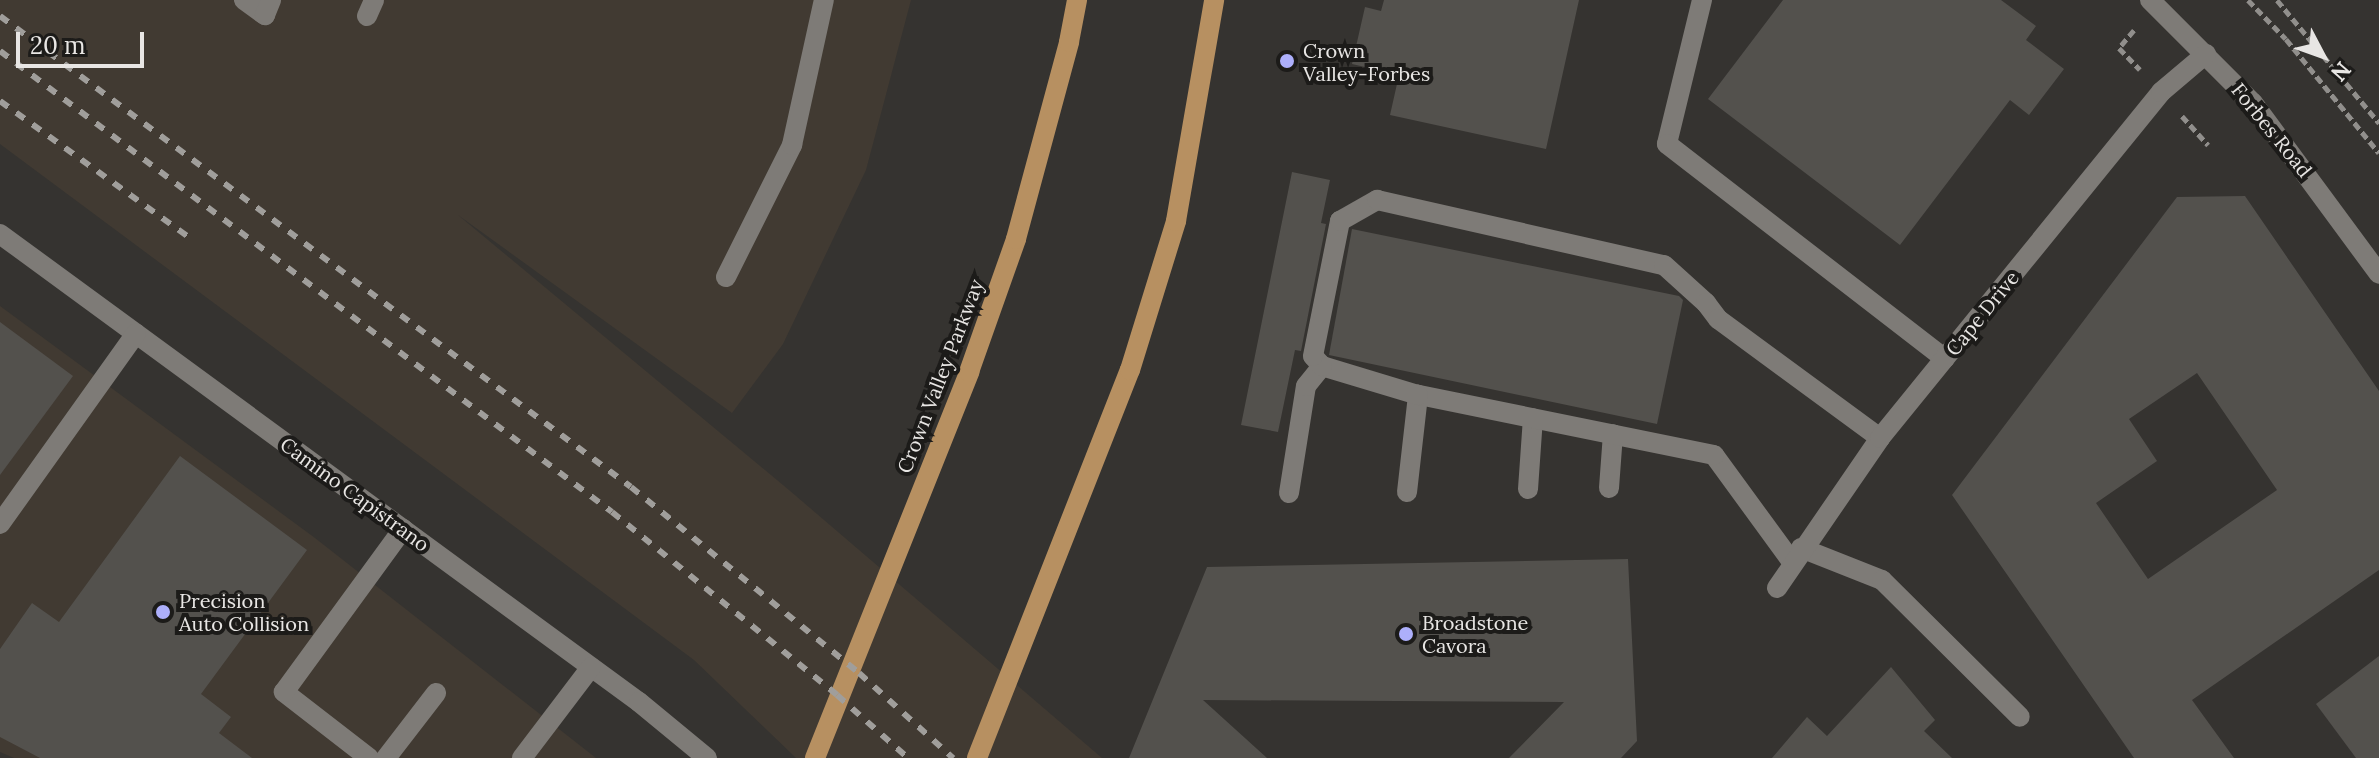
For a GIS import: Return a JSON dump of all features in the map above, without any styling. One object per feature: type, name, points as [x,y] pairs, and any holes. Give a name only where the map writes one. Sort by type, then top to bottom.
[{"type":"main road","name":"Crown Valley Parkway","points":[[815,758],[903,539],[1016,239],[1069,42],[1077,0]]},
{"type":"main road","points":[[977,758],[1130,370],[1176,221],[1214,0]]},
{"type":"street","points":[[244,0],[265,15],[271,0]]},
{"type":"street","points":[[726,277],[792,145],[824,0]]},
{"type":"street","points":[[1702,0],[1667,144],[1945,359]]},
{"type":"street","name":"Forbes Road","points":[[2150,0],[2253,103],[2379,274]]},
{"type":"street","name":"Cape Drive","points":[[1777,588],[1880,438],[2161,92],[2206,54]]},
{"type":"street","points":[[1880,438],[1718,319],[1706,303],[1664,265],[1377,200],[1340,221],[1313,356],[1322,366],[1418,395],[1714,455],[1797,555],[1882,580],[2020,717]]},
{"type":"street","points":[[0,261],[6,239]]},
{"type":"street","name":"Camino Capistrano","points":[[6,239],[591,667],[707,758]]},
{"type":"street","points":[[0,524],[136,333]]},
{"type":"street","points":[[1289,493],[1306,386],[1322,366]]},
{"type":"street","points":[[1407,492],[1418,395]]},
{"type":"street","points":[[1528,489],[1533,418]]},
{"type":"street","points":[[1609,488],[1613,434]]},
{"type":"street","points":[[369,758],[284,692],[403,529]]},
{"type":"street","points":[[522,758],[591,667]]},
{"type":"street","points":[[386,758],[436,693]]},
{"type":"path","points":[[2248,0],[2286,39],[2379,153]]},
{"type":"path","points":[[2277,0],[2379,123]]},
{"type":"shaded area","points":[[0,0],[911,0],[866,170],[783,344],[732,413],[458,215],[789,490],[1102,758],[796,758],[694,660],[0,144]]},
{"type":"shaded area","points":[[0,306],[315,538],[596,758],[14,758],[0,752]]},
{"type":"building","points":[[1384,0],[1579,0],[1546,149],[1390,115],[1399,75],[1352,64],[1365,7],[1381,11]]},
{"type":"building","points":[[1783,0],[2001,0],[2036,26],[2026,40],[2064,69],[2029,115],[2010,100],[1900,245],[1708,99]]},
{"type":"building","points":[[1292,172],[1330,180],[1321,223],[1326,224],[1301,351],[1295,350],[1278,432],[1241,425]]},
{"type":"building","points":[[2245,196],[2379,391],[2379,570],[2192,700],[2234,758],[2134,758],[1952,495],[2177,197]],"holes":[[[2197,373],[2277,490],[2148,579],[2096,503],[2157,461],[2129,419]]]},
{"type":"building","points":[[1352,229],[1679,296],[1683,300],[1657,424],[1329,355]]},
{"type":"building","points":[[0,322],[73,376],[0,475]]},
{"type":"building","name":"Precision Auto Collision","points":[[180,456],[307,550],[201,694],[231,717],[219,733],[252,758],[40,758],[0,737],[0,649],[32,603],[59,622]]},
{"type":"building","name":"Broadstone Cavora","points":[[1628,559],[1637,741],[1621,758],[1509,758],[1564,702],[1203,700],[1267,758],[1129,758],[1207,567]]},
{"type":"building","points":[[2379,656],[2379,758],[2356,758],[2316,704]]},
{"type":"building","points":[[1891,667],[1935,720],[1924,731],[1952,758],[1772,758],[1807,717],[1827,736]]},
{"type":"railway","points":[[0,16],[631,487],[859,673],[953,758]]},
{"type":"railway","points":[[0,51],[612,512],[837,695],[908,758]]},
{"type":"railway","points":[[0,101],[187,236]]},
{"type":"place","name":"Crown Valley-Forbes","points":[[1287,61]]},
{"type":"place","name":"Precision Auto Collision","points":[[163,612]]},
{"type":"place","name":"Broadstone Cavora","points":[[1406,634]]}]
